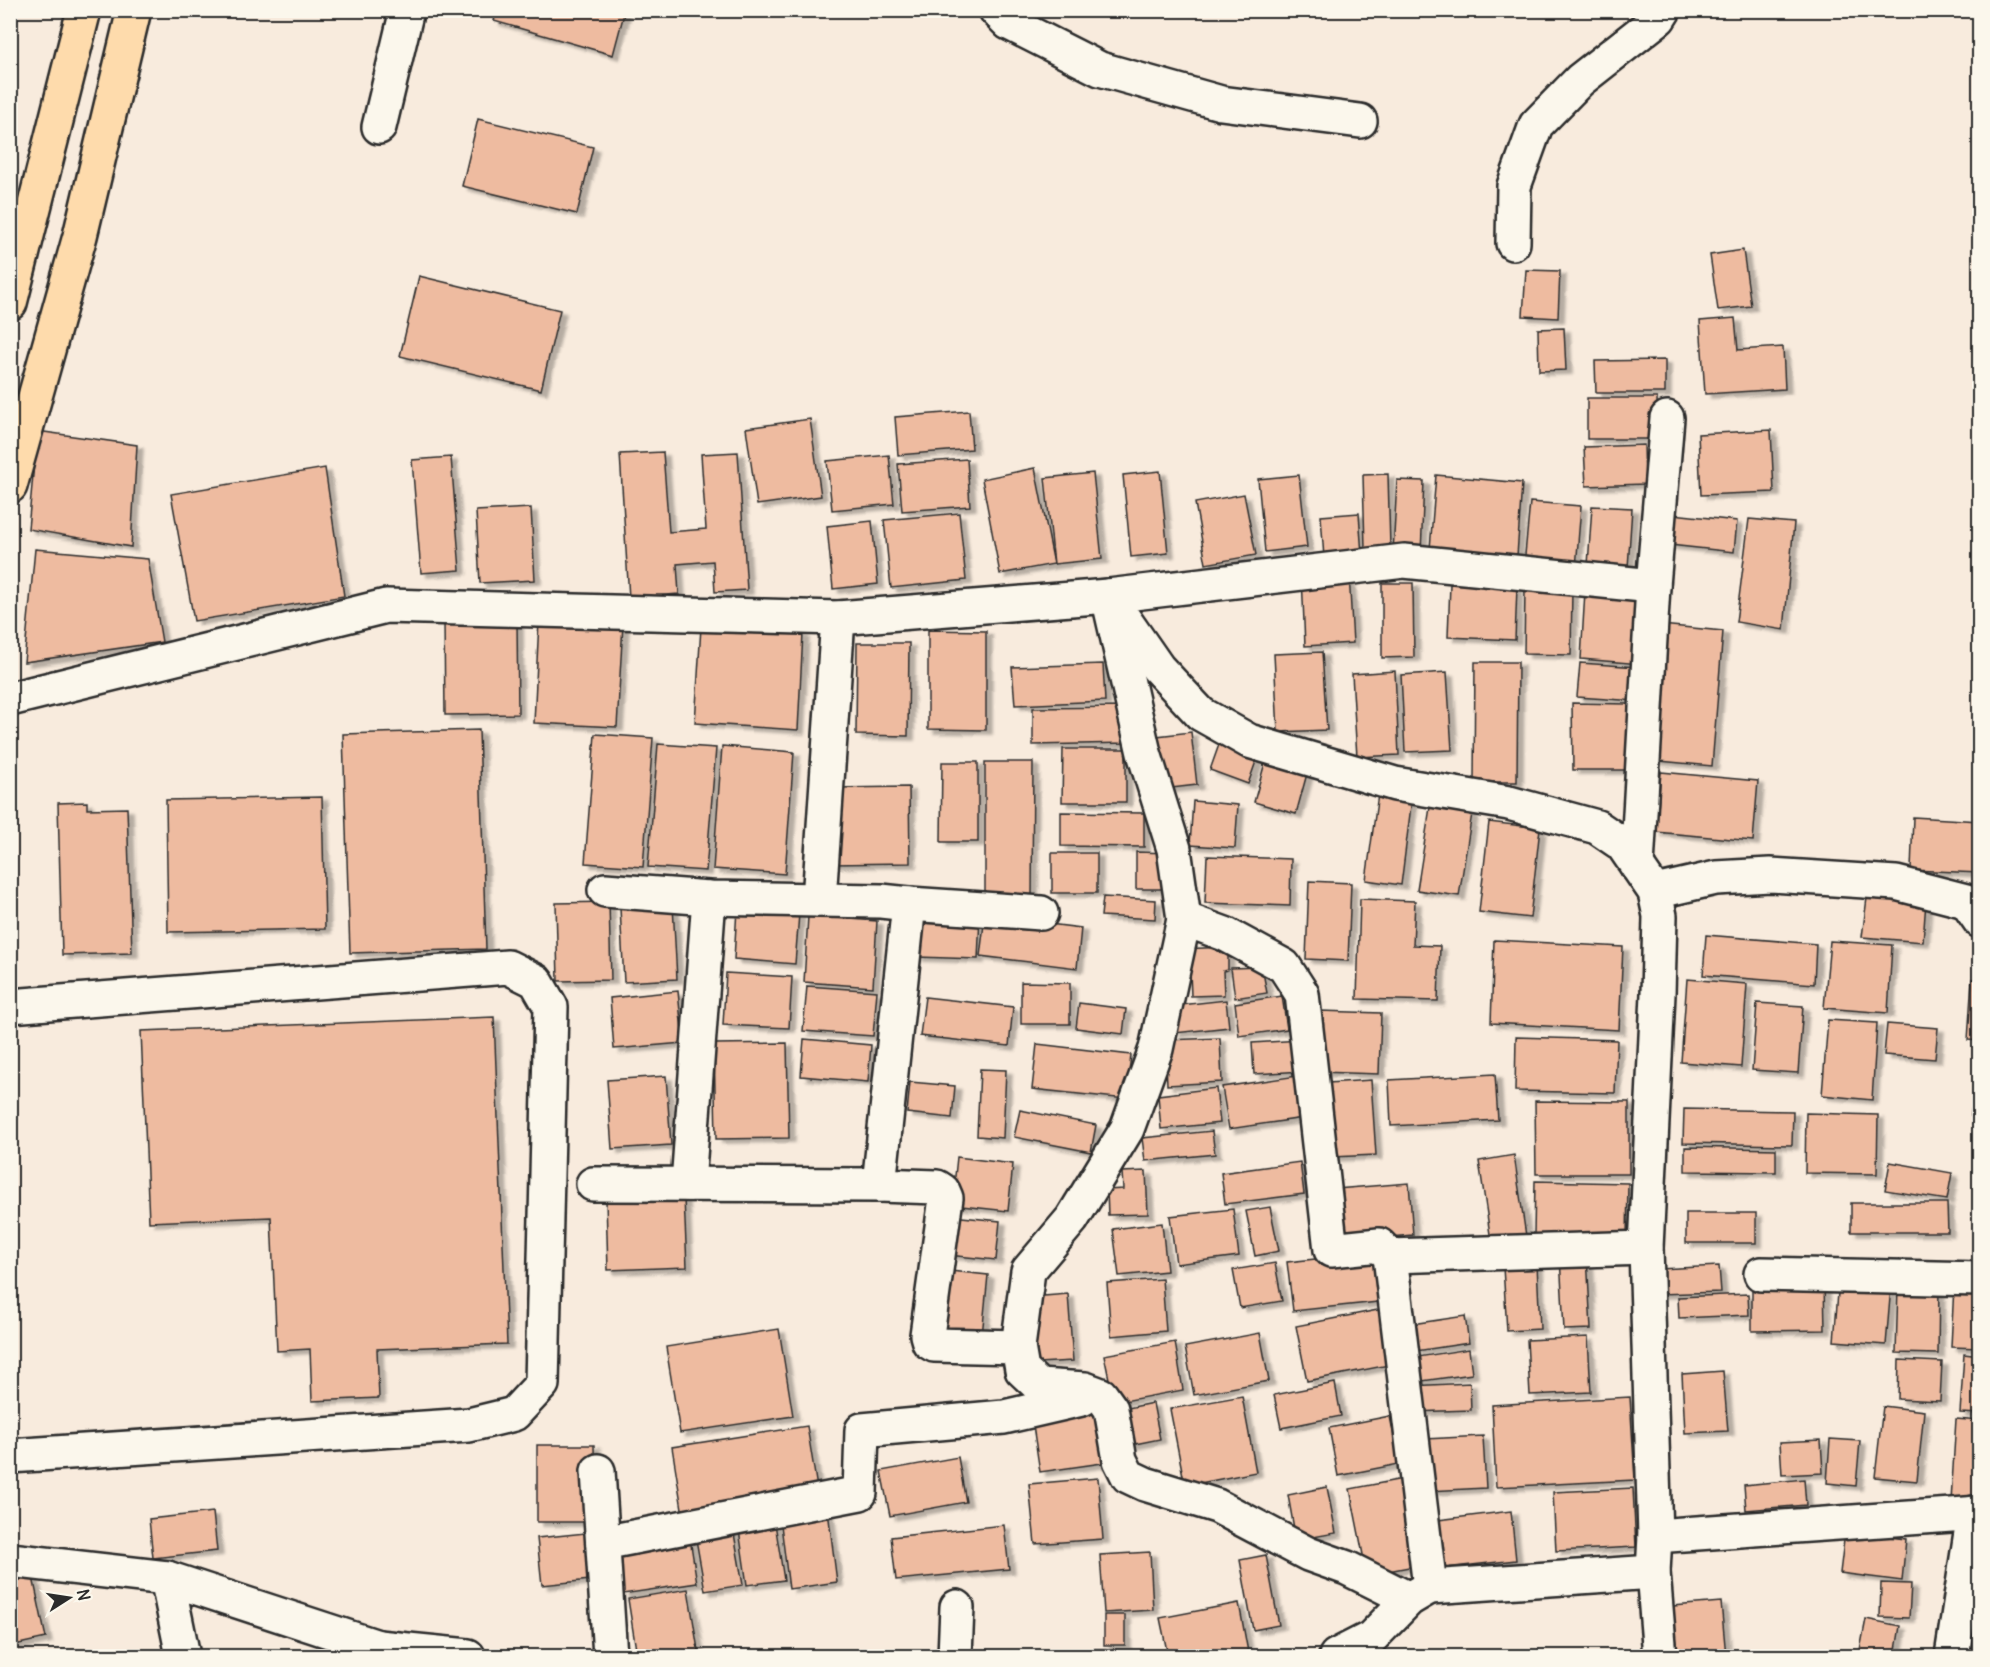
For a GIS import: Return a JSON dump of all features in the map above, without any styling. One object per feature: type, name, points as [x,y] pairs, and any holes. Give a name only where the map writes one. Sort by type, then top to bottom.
[{"type":"main road","points":[[10,303],[84,10]]},
{"type":"main road","points":[[10,486],[80,236],[134,10]]},
{"type":"street","points":[[379,127],[407,10]]},
{"type":"street","points":[[996,10],[1009,23],[1100,69],[1221,103],[1360,121]]},
{"type":"street","points":[[1514,243],[1514,186],[1536,125],[1580,80],[1659,18],[1664,10]]},
{"type":"street","points":[[1646,879],[1653,586],[1667,418]]},
{"type":"street","points":[[10,699],[386,606],[838,618],[1108,596],[1404,561],[1653,586]]},
{"type":"street","points":[[1108,596],[1158,668],[1201,714],[1250,741],[1395,784],[1509,803],[1597,827],[1622,844],[1646,879],[1660,916],[1647,1248],[1655,1536],[1653,1572],[1660,1656]]},
{"type":"street","points":[[1108,596],[1144,753],[1174,849],[1184,919],[1156,1049],[1127,1129],[1072,1219],[1028,1271],[1017,1347],[1022,1370],[1039,1386],[1085,1389],[1101,1395],[1112,1409],[1120,1460],[1128,1476],[1146,1484],[1217,1506],[1308,1554],[1420,1593],[1653,1572]]},
{"type":"street","points":[[819,900],[838,618]]},
{"type":"street","points":[[1646,879],[1770,875],[1896,883],[1966,901],[1980,921]]},
{"type":"street","points":[[605,890],[709,898],[881,901],[1041,913]]},
{"type":"street","points":[[688,1184],[709,898]]},
{"type":"street","points":[[879,1185],[909,903]]},
{"type":"street","points":[[1184,919],[1225,934],[1284,966],[1302,994],[1330,1250],[1378,1245],[1390,1256],[1420,1593]]},
{"type":"street","points":[[10,1006],[508,967],[536,981],[551,1008],[542,1384],[514,1414],[469,1425],[10,1456]]},
{"type":"street","points":[[593,1184],[937,1187],[943,1191],[946,1198],[927,1335],[929,1342],[934,1345],[1017,1347]]},
{"type":"street","points":[[1390,1256],[1647,1248]]},
{"type":"street","points":[[1761,1274],[1980,1279]]},
{"type":"street","points":[[603,1543],[860,1493],[862,1430],[1004,1417],[1101,1395]]},
{"type":"street","points":[[598,1471],[610,1656]]},
{"type":"street","points":[[1655,1536],[1977,1513],[1952,1656]]},
{"type":"street","points":[[10,1560],[167,1578],[379,1652],[468,1656]]},
{"type":"street","points":[[167,1578],[183,1656]]},
{"type":"street","points":[[1336,1656],[1371,1638],[1420,1593]]},
{"type":"street","points":[[955,1656],[957,1607]]},
{"type":"building","points":[[497,10],[625,10],[613,55],[494,21]]},
{"type":"building","points":[[478,119],[593,147],[577,214],[462,186]]},
{"type":"building","points":[[1743,250],[1751,306],[1718,310],[1710,255]]},
{"type":"building","points":[[1526,270],[1560,271],[1558,318],[1523,316]]},
{"type":"building","points":[[419,276],[560,310],[541,390],[400,356]]},
{"type":"building","points":[[1735,318],[1738,350],[1783,347],[1785,389],[1705,394],[1700,321]]},
{"type":"building","points":[[1564,328],[1566,370],[1539,371],[1538,329]]},
{"type":"building","points":[[1665,360],[1665,393],[1596,393],[1595,361]]},
{"type":"building","points":[[1587,398],[1657,398],[1658,439],[1587,439]]},
{"type":"building","points":[[969,411],[972,449],[898,455],[895,417]]},
{"type":"building","points":[[810,419],[821,496],[757,505],[746,428]]},
{"type":"building","points":[[1771,430],[1774,492],[1701,495],[1698,434]]},
{"type":"building","points":[[37,431],[137,445],[131,547],[28,529]]},
{"type":"building","points":[[1644,445],[1645,484],[1586,486],[1584,447]]},
{"type":"building","points":[[663,452],[669,532],[706,529],[701,454],[738,452],[747,590],[715,592],[713,561],[677,564],[679,594],[629,598],[620,454]]},
{"type":"building","points":[[889,455],[894,504],[832,510],[827,461]]},
{"type":"building","points":[[451,457],[460,570],[421,573],[412,460]]},
{"type":"building","points":[[967,459],[970,506],[902,511],[898,464]]},
{"type":"building","points":[[325,468],[344,596],[194,621],[171,494]]},
{"type":"building","points":[[1035,468],[1054,564],[1000,574],[982,479]]},
{"type":"building","points":[[1160,471],[1168,553],[1131,557],[1123,475]]},
{"type":"building","points":[[1093,473],[1102,559],[1054,564],[1045,478]]},
{"type":"building","points":[[1388,474],[1390,547],[1365,548],[1363,475]]},
{"type":"building","points":[[1299,475],[1307,547],[1265,552],[1258,479]]},
{"type":"building","points":[[1436,475],[1522,483],[1517,556],[1430,549]]},
{"type":"building","points":[[1397,480],[1424,481],[1421,554],[1393,553]]},
{"type":"building","points":[[1244,494],[1256,555],[1206,564],[1195,503]]},
{"type":"building","points":[[1530,502],[1581,506],[1576,568],[1524,565]]},
{"type":"building","points":[[1592,506],[1632,508],[1628,568],[1588,565]]},
{"type":"building","points":[[531,508],[535,580],[480,583],[476,511]]},
{"type":"building","points":[[959,513],[966,580],[891,588],[884,520]]},
{"type":"building","points":[[1359,513],[1362,555],[1324,558],[1321,516]]},
{"type":"building","points":[[1673,514],[1737,521],[1734,552],[1670,545]]},
{"type":"building","points":[[1749,519],[1794,523],[1784,630],[1736,622]]},
{"type":"building","points":[[872,521],[878,584],[833,589],[827,526]]},
{"type":"building","points":[[35,549],[148,559],[162,642],[24,662]]},
{"type":"building","points":[[1349,573],[1353,643],[1305,646],[1302,576]]},
{"type":"building","points":[[1382,583],[1413,583],[1414,657],[1382,658]]},
{"type":"building","points":[[1450,584],[1517,587],[1515,640],[1448,637]]},
{"type":"building","points":[[1525,589],[1572,590],[1571,655],[1524,654]]},
{"type":"building","points":[[1585,591],[1646,595],[1641,664],[1581,659]]},
{"type":"building","points":[[517,620],[518,714],[445,715],[444,621]]},
{"type":"building","points":[[539,621],[623,624],[617,727],[534,723]]},
{"type":"building","points":[[1661,625],[1723,631],[1712,766],[1649,760]]},
{"type":"building","points":[[701,627],[803,633],[798,730],[695,723]]},
{"type":"building","points":[[928,630],[986,631],[986,730],[928,729]]},
{"type":"building","points":[[857,643],[909,643],[908,736],[856,735]]},
{"type":"building","points":[[1322,652],[1327,730],[1278,732],[1274,654]]},
{"type":"building","points":[[1475,662],[1518,662],[1517,782],[1474,782]]},
{"type":"building","points":[[1580,663],[1638,667],[1637,701],[1577,697]]},
{"type":"building","points":[[1103,664],[1105,701],[1015,705],[1012,667]]},
{"type":"building","points":[[1395,671],[1399,755],[1357,757],[1352,674]]},
{"type":"building","points":[[1447,672],[1452,750],[1405,752],[1401,675]]},
{"type":"building","points":[[1572,703],[1628,704],[1628,770],[1573,770]]},
{"type":"building","points":[[1127,707],[1127,743],[1033,745],[1033,708]]},
{"type":"building","points":[[479,730],[486,949],[350,953],[343,734]]},
{"type":"building","points":[[1191,732],[1197,785],[1163,789],[1157,736]]},
{"type":"building","points":[[595,734],[653,738],[643,867],[585,863]]},
{"type":"building","points":[[1221,739],[1259,753],[1248,784],[1210,770]]},
{"type":"building","points":[[658,744],[716,748],[706,871],[648,867]]},
{"type":"building","points":[[722,746],[794,752],[785,874],[713,869]]},
{"type":"building","points":[[1063,749],[1126,749],[1126,802],[1062,802]]},
{"type":"building","points":[[1266,759],[1308,770],[1296,814],[1254,802]]},
{"type":"building","points":[[942,762],[978,762],[978,842],[941,842]]},
{"type":"building","points":[[985,762],[1033,762],[1032,898],[985,897]]},
{"type":"building","points":[[1661,772],[1758,781],[1753,841],[1656,832]]},
{"type":"building","points":[[909,787],[910,863],[830,864],[830,788]]},
{"type":"building","points":[[1378,794],[1412,798],[1401,885],[1366,880]]},
{"type":"building","points":[[322,797],[325,929],[168,932],[166,800]]},
{"type":"building","points":[[1193,801],[1238,805],[1235,848],[1190,845]]},
{"type":"building","points":[[1431,801],[1473,807],[1459,896],[1417,890]]},
{"type":"building","points":[[87,802],[87,809],[127,808],[132,953],[62,955],[58,803]]},
{"type":"building","points":[[1061,812],[1144,813],[1144,847],[1061,846]]},
{"type":"building","points":[[1913,817],[1980,821],[1980,873],[1911,870]]},
{"type":"building","points":[[1489,822],[1540,828],[1530,918],[1479,912]]},
{"type":"building","points":[[1136,852],[1171,853],[1171,889],[1136,889]]},
{"type":"building","points":[[1052,853],[1097,853],[1097,893],[1052,893]]},
{"type":"building","points":[[1207,856],[1291,859],[1290,906],[1205,903]]},
{"type":"building","points":[[1309,881],[1351,883],[1348,961],[1306,959]]},
{"type":"building","points":[[1103,897],[1156,900],[1155,919],[1101,916]]},
{"type":"building","points":[[1867,898],[1926,901],[1923,942],[1862,937]]},
{"type":"building","points":[[1360,899],[1415,901],[1413,945],[1440,946],[1438,1001],[1357,999]]},
{"type":"building","points":[[609,902],[611,980],[558,981],[556,903]]},
{"type":"building","points":[[673,905],[677,979],[624,982],[620,908]]},
{"type":"building","points":[[737,909],[799,914],[795,964],[734,959]]},
{"type":"building","points":[[918,915],[980,917],[978,959],[917,957]]},
{"type":"building","points":[[808,916],[877,921],[873,987],[804,982]]},
{"type":"building","points":[[985,916],[1081,928],[1077,968],[980,956]]},
{"type":"building","points":[[1706,935],[1816,944],[1814,984],[1703,975]]},
{"type":"building","points":[[1494,940],[1623,947],[1619,1030],[1491,1023]]},
{"type":"building","points":[[1830,941],[1892,945],[1888,1013],[1824,1008]]},
{"type":"building","points":[[1228,947],[1228,970],[1223,971],[1224,995],[1191,996],[1190,971],[1180,972],[1180,949]]},
{"type":"building","points":[[1262,967],[1267,993],[1235,998],[1231,968]]},
{"type":"building","points":[[726,973],[792,977],[789,1028],[723,1025]]},
{"type":"building","points":[[1687,979],[1747,984],[1741,1067],[1681,1062]]},
{"type":"building","points":[[1972,979],[1980,979],[1980,1041],[1968,1040]]},
{"type":"building","points":[[1021,982],[1070,983],[1070,1024],[1021,1024]]},
{"type":"building","points":[[807,986],[877,991],[873,1036],[803,1031]]},
{"type":"building","points":[[678,991],[683,1043],[614,1049],[610,998]]},
{"type":"building","points":[[1282,996],[1287,1029],[1239,1036],[1235,1003]]},
{"type":"building","points":[[925,997],[1013,1007],[1009,1046],[920,1036]]},
{"type":"building","points":[[1226,1000],[1229,1027],[1175,1033],[1172,1006]]},
{"type":"building","points":[[1079,1003],[1126,1009],[1123,1034],[1076,1028]]},
{"type":"building","points":[[1757,1003],[1803,1006],[1798,1073],[1752,1070]]},
{"type":"building","points":[[1320,1011],[1381,1013],[1379,1074],[1319,1072]]},
{"type":"building","points":[[494,1017],[507,1344],[377,1349],[379,1398],[312,1401],[310,1349],[277,1351],[271,1217],[149,1222],[141,1031]]},
{"type":"building","points":[[1828,1020],[1877,1023],[1872,1100],[1822,1095]]},
{"type":"building","points":[[1887,1024],[1938,1028],[1935,1059],[1884,1055]]},
{"type":"building","points":[[1516,1037],[1617,1040],[1615,1093],[1515,1091]]},
{"type":"building","points":[[1220,1038],[1222,1082],[1167,1085],[1165,1040]]},
{"type":"building","points":[[804,1039],[871,1045],[868,1082],[801,1076]]},
{"type":"building","points":[[1301,1040],[1303,1071],[1254,1074],[1252,1043]]},
{"type":"building","points":[[787,1043],[789,1138],[716,1139],[714,1044]]},
{"type":"building","points":[[1037,1044],[1131,1055],[1126,1099],[1032,1089]]},
{"type":"building","points":[[1977,1049],[1980,1050],[1980,1117],[1971,1116]]},
{"type":"building","points":[[980,1069],[1006,1070],[1003,1138],[977,1136]]},
{"type":"building","points":[[1495,1074],[1498,1120],[1391,1126],[1389,1080]]},
{"type":"building","points":[[666,1076],[671,1145],[612,1149],[607,1080]]},
{"type":"building","points":[[1297,1076],[1303,1118],[1229,1129],[1222,1087]]},
{"type":"building","points":[[1371,1080],[1376,1155],[1332,1157],[1328,1083]]},
{"type":"building","points":[[910,1082],[955,1086],[952,1118],[907,1113]]},
{"type":"building","points":[[1216,1088],[1220,1123],[1161,1129],[1158,1095]]},
{"type":"building","points":[[1535,1101],[1629,1102],[1629,1174],[1536,1174]]},
{"type":"building","points":[[1684,1109],[1793,1111],[1792,1145],[1683,1143]]},
{"type":"building","points":[[1020,1110],[1096,1125],[1091,1152],[1014,1137]]},
{"type":"building","points":[[1806,1113],[1878,1115],[1877,1174],[1805,1173]]},
{"type":"building","points":[[1212,1131],[1215,1154],[1145,1161],[1142,1138]]},
{"type":"building","points":[[1685,1147],[1776,1149],[1776,1172],[1685,1171]]},
{"type":"building","points":[[1514,1155],[1526,1236],[1491,1241],[1479,1161]]},
{"type":"building","points":[[957,1157],[1013,1164],[1008,1211],[952,1205]]},
{"type":"building","points":[[1300,1162],[1304,1194],[1225,1204],[1221,1173]]},
{"type":"building","points":[[1890,1162],[1952,1173],[1947,1200],[1885,1190]]},
{"type":"building","points":[[1146,1171],[1148,1214],[1108,1215],[1107,1190],[1123,1189],[1122,1172]]},
{"type":"building","points":[[1535,1181],[1628,1183],[1627,1237],[1534,1235]]},
{"type":"building","points":[[1409,1183],[1413,1235],[1340,1241],[1336,1189]]},
{"type":"building","points":[[684,1198],[687,1267],[608,1270],[606,1200]]},
{"type":"building","points":[[1851,1203],[1947,1203],[1948,1232],[1851,1232]]},
{"type":"building","points":[[1270,1207],[1279,1251],[1255,1256],[1246,1211]]},
{"type":"building","points":[[1233,1209],[1239,1256],[1176,1264],[1170,1216]]},
{"type":"building","points":[[1686,1213],[1756,1213],[1756,1243],[1686,1243]]},
{"type":"building","points":[[952,1216],[1000,1221],[996,1260],[948,1255]]},
{"type":"building","points":[[1162,1223],[1167,1271],[1119,1276],[1113,1229]]},
{"type":"building","points":[[1373,1253],[1378,1302],[1293,1311],[1287,1262]]},
{"type":"building","points":[[1587,1256],[1591,1329],[1564,1330],[1560,1257]]},
{"type":"building","points":[[1275,1263],[1282,1301],[1240,1308],[1233,1270]]},
{"type":"building","points":[[1537,1264],[1540,1329],[1507,1331],[1503,1267]]},
{"type":"building","points":[[1719,1266],[1721,1292],[1659,1294],[1659,1269]]},
{"type":"building","points":[[950,1271],[988,1275],[982,1336],[944,1333]]},
{"type":"building","points":[[1162,1279],[1166,1331],[1111,1336],[1107,1283]]},
{"type":"building","points":[[1824,1281],[1825,1330],[1752,1331],[1752,1282]]},
{"type":"building","points":[[1839,1281],[1891,1286],[1886,1345],[1834,1341]]},
{"type":"building","points":[[1954,1285],[1980,1286],[1980,1348],[1951,1347]]},
{"type":"building","points":[[1898,1286],[1939,1286],[1938,1354],[1896,1353]]},
{"type":"building","points":[[1068,1294],[1073,1361],[1038,1363],[1032,1297]]},
{"type":"building","points":[[1748,1294],[1749,1315],[1679,1318],[1678,1297]]},
{"type":"building","points":[[1383,1309],[1394,1364],[1307,1381],[1296,1326]]},
{"type":"building","points":[[1465,1316],[1469,1343],[1416,1351],[1412,1324]]},
{"type":"building","points":[[779,1329],[793,1416],[680,1433],[666,1347]]},
{"type":"building","points":[[1260,1333],[1269,1381],[1194,1395],[1185,1347]]},
{"type":"building","points":[[1588,1337],[1591,1392],[1530,1395],[1527,1340]]},
{"type":"building","points":[[1175,1342],[1183,1390],[1114,1403],[1104,1355]]},
{"type":"building","points":[[1469,1349],[1472,1374],[1415,1382],[1411,1358]]},
{"type":"building","points":[[1964,1354],[1980,1356],[1980,1414],[1960,1413]]},
{"type":"building","points":[[1899,1360],[1942,1362],[1940,1401],[1898,1399]]},
{"type":"building","points":[[1723,1371],[1728,1431],[1685,1433],[1682,1374]]},
{"type":"building","points":[[1335,1383],[1341,1416],[1281,1428],[1274,1395]]},
{"type":"building","points":[[1470,1383],[1471,1410],[1412,1412],[1410,1386]]},
{"type":"building","points":[[1242,1396],[1256,1472],[1185,1486],[1170,1409]]},
{"type":"building","points":[[1630,1397],[1635,1480],[1496,1487],[1492,1405]]},
{"type":"building","points":[[1153,1403],[1160,1439],[1125,1446],[1118,1410]]},
{"type":"building","points":[[1883,1406],[1924,1411],[1917,1481],[1875,1477]]},
{"type":"building","points":[[1102,1409],[1109,1462],[1040,1472],[1032,1419]]},
{"type":"building","points":[[1390,1416],[1399,1464],[1338,1476],[1329,1428]]},
{"type":"building","points":[[1956,1419],[1980,1421],[1980,1503],[1951,1501]]},
{"type":"building","points":[[807,1426],[818,1494],[683,1515],[672,1447]]},
{"type":"building","points":[[1483,1436],[1486,1488],[1428,1491],[1425,1439]]},
{"type":"building","points":[[1830,1439],[1860,1441],[1856,1486],[1827,1483]]},
{"type":"building","points":[[1821,1440],[1823,1473],[1782,1475],[1780,1442]]},
{"type":"building","points":[[537,1445],[594,1445],[595,1522],[537,1522]]},
{"type":"building","points":[[958,1457],[966,1502],[890,1516],[881,1471]]},
{"type":"building","points":[[1098,1478],[1103,1539],[1035,1544],[1029,1484]]},
{"type":"building","points":[[1408,1478],[1425,1564],[1367,1575],[1350,1489]]},
{"type":"building","points":[[1804,1479],[1806,1505],[1746,1510],[1744,1485]]},
{"type":"building","points":[[1327,1487],[1336,1533],[1296,1540],[1288,1495]]},
{"type":"building","points":[[1633,1488],[1636,1547],[1556,1551],[1553,1492]]},
{"type":"building","points":[[828,1511],[837,1582],[789,1589],[780,1517]]},
{"type":"building","points":[[1511,1511],[1516,1560],[1436,1569],[1430,1521]]},
{"type":"building","points":[[213,1512],[217,1551],[153,1558],[149,1519]]},
{"type":"building","points":[[774,1517],[784,1580],[747,1585],[738,1523]]},
{"type":"building","points":[[732,1522],[743,1585],[705,1591],[694,1528]]},
{"type":"building","points":[[1004,1525],[1009,1569],[896,1580],[891,1537]]},
{"type":"building","points":[[595,1532],[600,1579],[542,1585],[537,1538]]},
{"type":"building","points":[[689,1532],[697,1583],[623,1594],[615,1543]]},
{"type":"building","points":[[1845,1532],[1906,1539],[1902,1581],[1840,1573]]},
{"type":"building","points":[[1150,1552],[1153,1610],[1104,1613],[1100,1555]]},
{"type":"building","points":[[1266,1555],[1279,1625],[1253,1630],[1240,1560]]},
{"type":"building","points":[[33,1577],[46,1638],[10,1646],[10,1582]]},
{"type":"building","points":[[1881,1583],[1911,1584],[1909,1618],[1880,1617]]},
{"type":"building","points":[[688,1589],[699,1656],[637,1656],[628,1599]]},
{"type":"building","points":[[1721,1602],[1726,1656],[1678,1656],[1673,1606]]},
{"type":"building","points":[[1239,1603],[1248,1652],[1225,1656],[1168,1656],[1160,1618]]},
{"type":"building","points":[[1104,1615],[1125,1615],[1125,1645],[1104,1645]]},
{"type":"building","points":[[1866,1619],[1900,1626],[1895,1656],[1859,1655]]},
{"type":"building","points":[[1064,1649],[1106,1649],[1106,1656],[1064,1656]]}]
